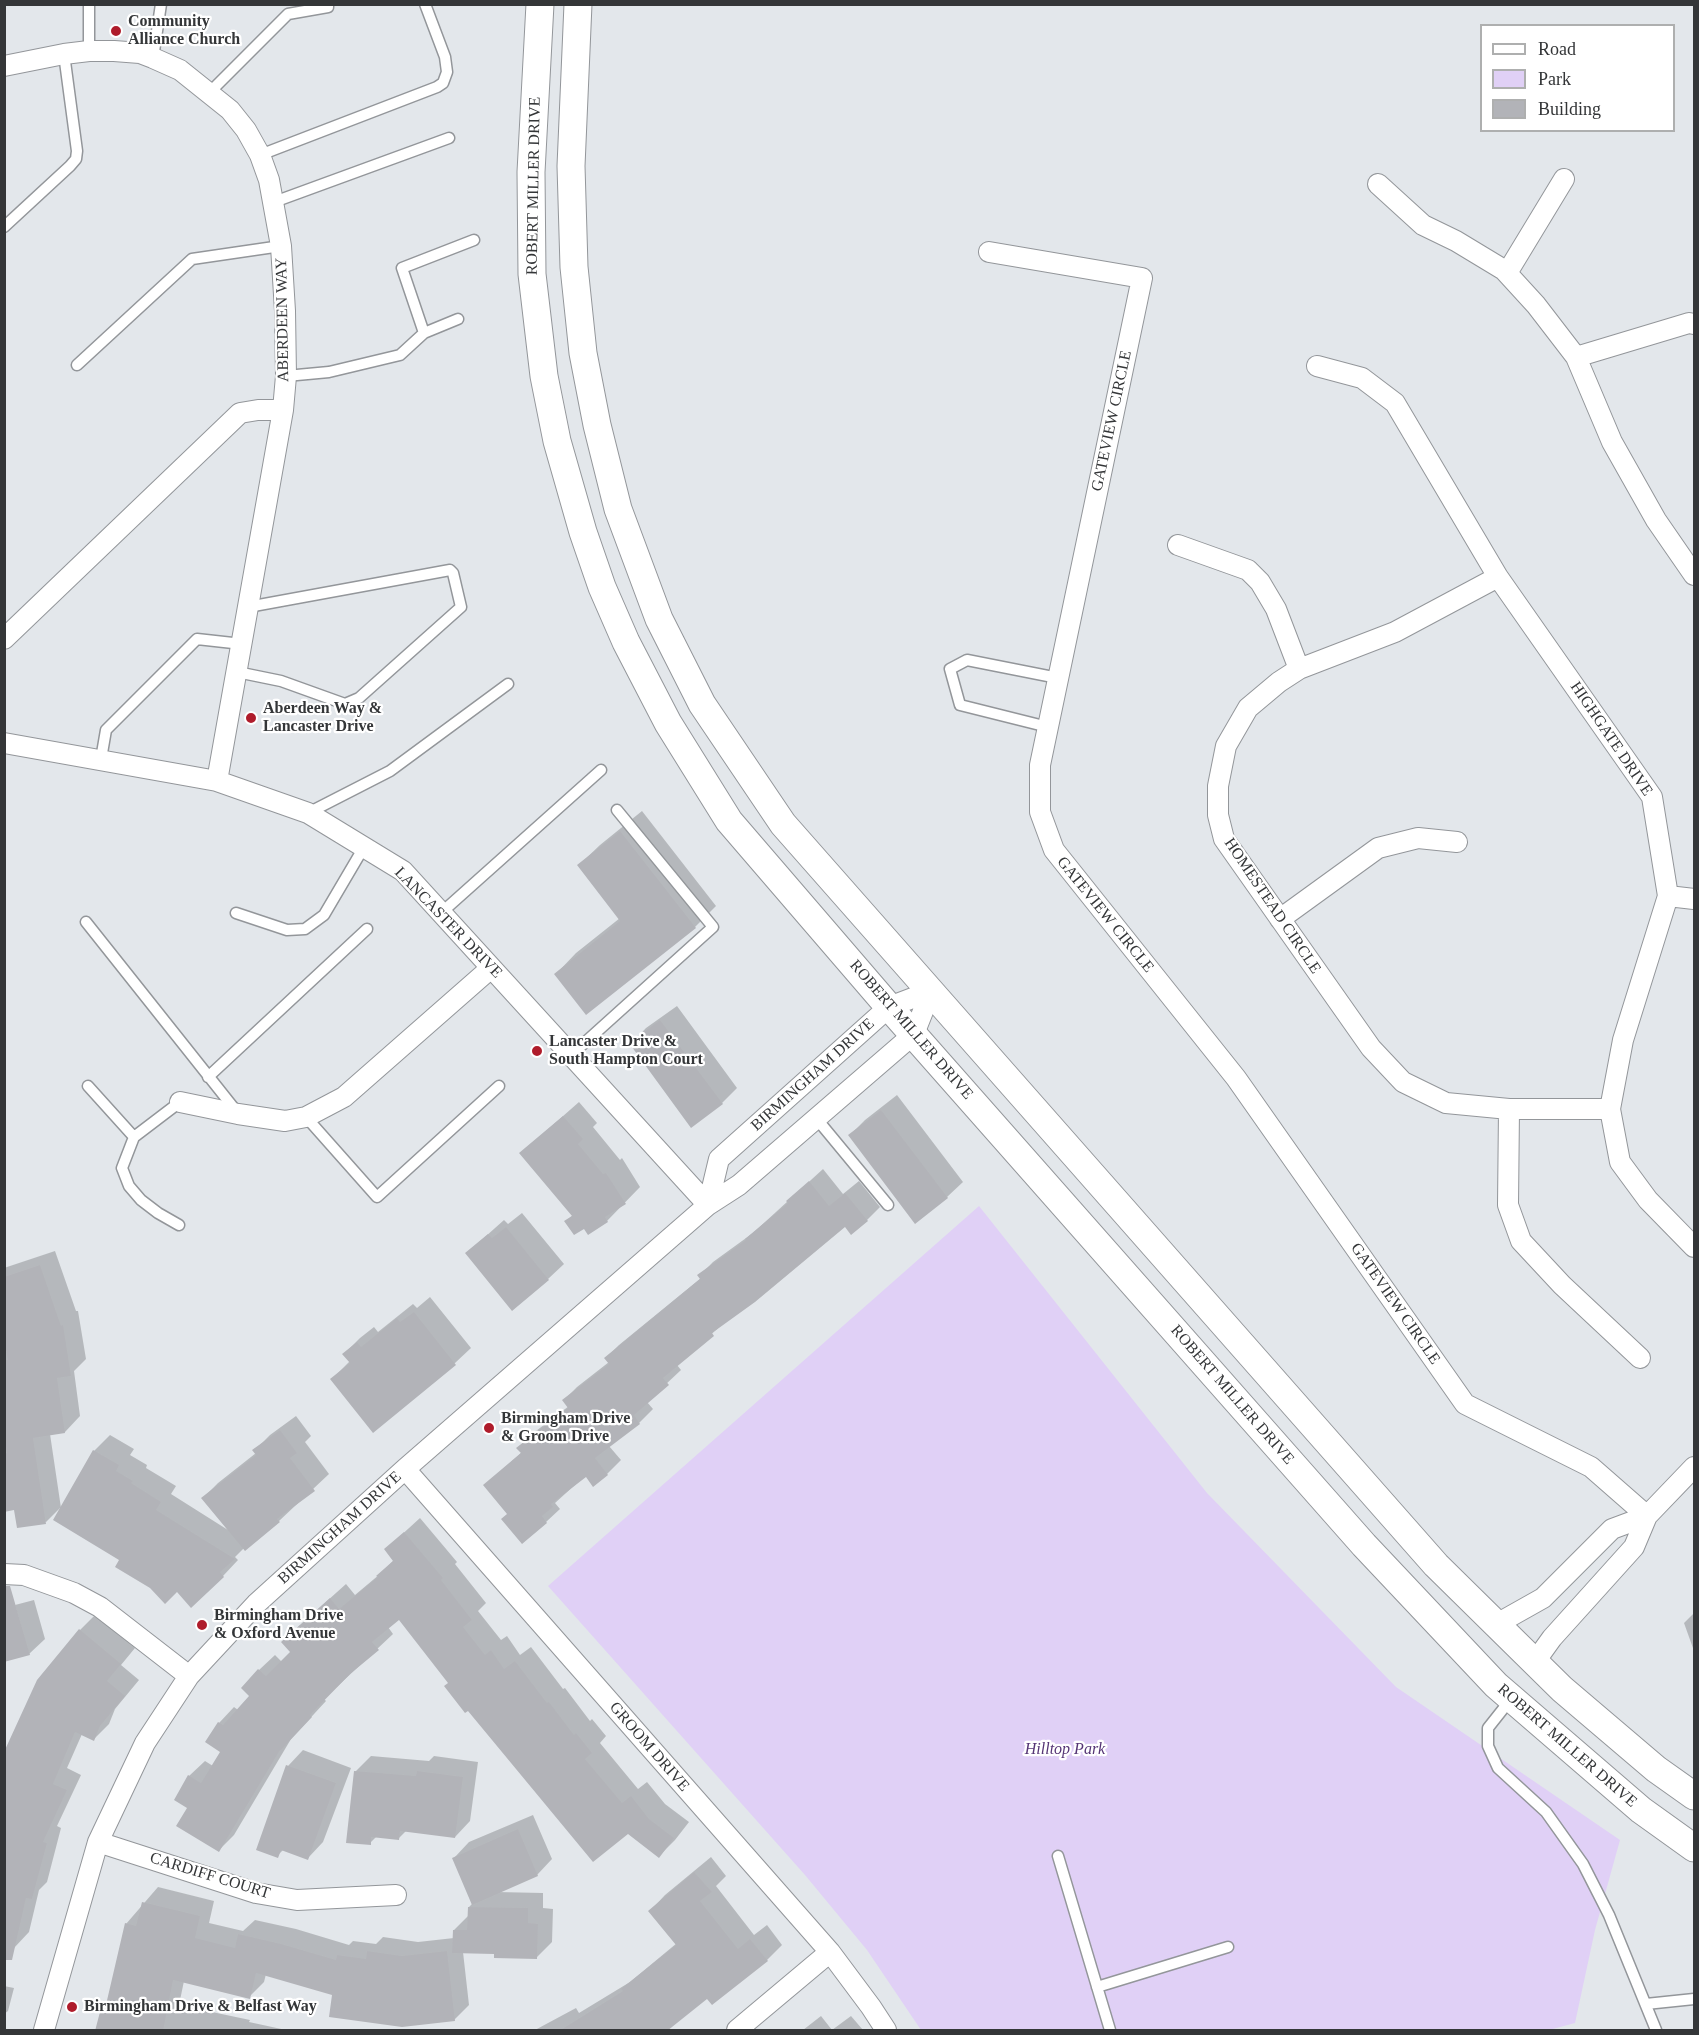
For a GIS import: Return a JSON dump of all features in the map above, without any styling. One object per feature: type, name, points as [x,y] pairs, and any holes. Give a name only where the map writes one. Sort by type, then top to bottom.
[{"type":"main road","name":"ROBERT MILLER DRIVE","points":[[540,4],[531,171],[532,274],[544,376],[556,441],[582,532],[602,587],[626,642],[668,723],[729,821],[889,1007],[1364,1545],[1511,1699],[1641,1810],[1695,1848]]},
{"type":"main road","points":[[578,4],[571,166],[574,267],[583,353],[597,425],[618,509],[659,619],[702,704],[783,824],[1436,1565],[1562,1689],[1656,1769],[1695,1796]]},
{"type":"street","name":"ABERDEEN WAY","points":[[4,66],[89,51],[140,54],[153,58],[180,70],[230,110],[246,130],[260,155],[269,180],[281,246],[286,376],[283,410],[217,781]]},
{"type":"street","points":[[1507,273],[1564,179]]},
{"type":"street","points":[[1378,184],[1423,225],[1456,241],[1507,273],[1536,305],[1576,357],[1612,442],[1656,520],[1695,575]]},
{"type":"street","name":"GATEVIEW CIRCLE","points":[[989,252],[1142,278],[1040,765],[1040,812],[1054,850],[1236,1078],[1465,1404],[1592,1467],[1647,1516]]},
{"type":"street","points":[[1576,357],[1689,323],[1695,324]]},
{"type":"street","name":"HIGHGATE DRIVE","points":[[1317,366],[1362,378],[1395,404],[1498,577],[1652,797],[1668,896],[1623,1040],[1610,1109],[1620,1162],[1648,1200],[1695,1247]]},
{"type":"street","points":[[4,639],[240,413],[283,410]]},
{"type":"street","points":[[1178,544],[1248,570],[1260,582],[1276,609],[1299,669]]},
{"type":"street","name":"HOMESTEAD CIRCLE","points":[[1498,577],[1395,632],[1299,669],[1279,682],[1248,708],[1226,746],[1218,786],[1218,815],[1224,839],[1371,1048],[1402,1082],[1446,1103],[1509,1109],[1610,1109]]},
{"type":"street","name":"LANCASTER DRIVE","points":[[4,743],[217,781],[308,813],[403,871],[708,1205]]},
{"type":"street","points":[[1280,919],[1378,848],[1418,838],[1457,842]]},
{"type":"street","points":[[1668,896],[1695,899]]},
{"type":"street","points":[[180,1102],[285,1121],[306,1117],[344,1097],[492,968]]},
{"type":"street","name":"BIRMINGHAM DRIVE","points":[[708,1205],[719,1159],[889,1007],[931,991]]},
{"type":"street","name":"BIRMINGHAM DRIVE","points":[[44,2031],[98,1842],[146,1743],[189,1676],[256,1604],[405,1469],[708,1205],[739,1185],[914,1034],[931,991]]},
{"type":"street","points":[[1509,1109],[1508,1205],[1521,1241],[1563,1285],[1640,1358]]},
{"type":"street","points":[[1534,1663],[1552,1638],[1634,1547],[1647,1516],[1695,1467]]},
{"type":"street","name":"GROOM DRIVE","points":[[405,1469],[830,1952],[886,2031]]},
{"type":"street","points":[[1496,1625],[1543,1598],[1612,1529],[1647,1516]]},
{"type":"street","points":[[4,1574],[24,1575],[74,1593],[100,1607],[189,1676]]},
{"type":"street","name":"CARDIFF COURT","points":[[98,1842],[256,1893],[297,1900],[396,1895]]},
{"type":"street","points":[[737,2031],[830,1952]]},
{"type":"lane","points":[[89,4],[89,51]]},
{"type":"lane","points":[[153,58],[161,4]]},
{"type":"lane","points":[[209,93],[287,9],[328,7],[328,4]]},
{"type":"lane","points":[[260,155],[443,83],[447,72],[445,57],[425,4]]},
{"type":"lane","points":[[4,227],[76,159],[64,54]]},
{"type":"lane","points":[[274,202],[449,138]]},
{"type":"lane","points":[[424,333],[402,268],[474,240]]},
{"type":"lane","points":[[77,364],[192,259],[281,246]]},
{"type":"lane","points":[[286,376],[329,372],[400,355],[424,333],[458,319]]},
{"type":"lane","points":[[237,672],[281,681],[345,704],[359,698],[461,607],[453,573],[450,570],[248,607]]},
{"type":"lane","points":[[101,759],[106,730],[197,639],[242,644]]},
{"type":"lane","points":[[1048,727],[960,705],[950,669],[967,660],[1058,678]]},
{"type":"lane","points":[[308,813],[390,771],[508,684]]},
{"type":"lane","points":[[441,913],[601,770]]},
{"type":"lane","points":[[571,1055],[713,927],[617,810]]},
{"type":"lane","points":[[236,914],[287,930],[305,929],[324,915],[364,847]]},
{"type":"lane","points":[[86,922],[238,1114]]},
{"type":"lane","points":[[208,1077],[367,929]]},
{"type":"lane","points":[[88,1086],[134,1137]]},
{"type":"lane","points":[[306,1117],[377,1197],[499,1086]]},
{"type":"lane","points":[[179,1225],[150,1207],[129,1186],[122,1167],[134,1137],[180,1102]]},
{"type":"lane","points":[[816,1118],[888,1205]]},
{"type":"lane","points":[[1511,1699],[1488,1728],[1488,1746],[1498,1768],[1546,1812],[1583,1864],[1610,1915],[1656,2031]]},
{"type":"lane","points":[[1058,1856],[1110,2031]]},
{"type":"lane","points":[[1097,1987],[1228,1947]]},
{"type":"lane","points":[[1646,2004],[1695,1999]]},
{"type":"green space","name":"Hilltop Park","points":[[979,1206],[1207,1493],[1396,1687],[1620,1840],[1595,1930],[1575,2023],[1549,2030],[921,2030],[867,1950],[805,1875],[548,1586]]},
{"type":"building","points":[[620,831],[696,928],[586,1015],[554,974],[620,921],[577,865]]},
{"type":"building","points":[[660,1020],[723,1104],[691,1128],[629,1043]]},
{"type":"building","points":[[881,1110],[948,1198],[915,1224],[848,1135]]},
{"type":"building","points":[[563,1116],[583,1139],[578,1144],[603,1174],[606,1173],[626,1204],[605,1217],[608,1222],[588,1235],[584,1229],[574,1235],[564,1221],[572,1216],[519,1153]]},
{"type":"building","points":[[809,1181],[829,1206],[845,1193],[868,1221],[851,1235],[845,1227],[755,1302],[712,1333],[714,1336],[663,1378],[669,1385],[634,1415],[640,1424],[595,1458],[608,1475],[593,1487],[586,1477],[551,1504],[553,1507],[542,1516],[547,1523],[522,1544],[501,1519],[507,1514],[483,1485],[521,1453],[516,1448],[568,1408],[562,1400],[609,1364],[604,1358],[700,1279],[697,1275],[746,1240]]},
{"type":"building","points":[[506,1227],[549,1280],[512,1311],[465,1253],[488,1234],[492,1238]]},
{"type":"building","points":[[40,1265],[61,1326],[63,1325],[71,1376],[57,1378],[65,1433],[33,1438],[46,1524],[17,1528],[14,1510],[4,1512],[4,1454],[7,1453],[4,1435],[4,1360],[8,1360],[4,1341],[4,1277]]},
{"type":"building","points":[[414,1312],[456,1365],[373,1433],[330,1379],[350,1363],[342,1354],[357,1342],[361,1347],[397,1318],[400,1322]]},
{"type":"building","points":[[280,1430],[297,1453],[290,1458],[315,1491],[277,1519],[280,1522],[245,1551],[201,1498],[256,1455],[252,1450]]},
{"type":"building","points":[[93,1450],[119,1465],[116,1471],[161,1502],[156,1510],[235,1559],[220,1572],[224,1577],[191,1608],[177,1592],[165,1604],[150,1588],[115,1567],[119,1560],[53,1520]]},
{"type":"building","points":[[404,1532],[443,1578],[441,1580],[472,1620],[463,1627],[485,1655],[491,1650],[504,1669],[515,1661],[547,1703],[549,1702],[574,1735],[576,1733],[592,1753],[585,1759],[622,1803],[631,1796],[649,1819],[674,1838],[659,1858],[628,1834],[593,1862],[468,1711],[465,1713],[444,1686],[448,1683],[399,1620],[372,1642],[379,1650],[350,1674],[280,1750],[219,1852],[176,1826],[187,1808],[174,1800],[188,1775],[201,1783],[220,1752],[205,1742],[218,1722],[223,1725],[249,1696],[241,1688],[258,1669],[266,1676],[290,1652],[281,1642],[330,1598],[339,1609],[378,1577],[376,1576],[393,1561],[384,1549]]},
{"type":"building","points":[[4,1586],[10,1586],[30,1655],[4,1662]]},
{"type":"building","points":[[79,1629],[121,1664],[107,1681],[125,1696],[100,1726],[94,1741],[75,1732],[53,1784],[67,1790],[43,1842],[47,1843],[32,1899],[26,1898],[12,1960],[4,1960],[4,1752],[37,1680]]},
{"type":"building","points":[[286,1765],[336,1783],[308,1860],[281,1850],[278,1858],[256,1850]]},
{"type":"building","points":[[354,1771],[416,1776],[417,1771],[463,1777],[455,1838],[400,1831],[399,1840],[371,1837],[371,1845],[346,1843]]},
{"type":"building","points":[[518,1829],[538,1876],[472,1905],[452,1858]]},
{"type":"building","points":[[694,1872],[712,1892],[700,1901],[738,1949],[750,1939],[768,1961],[712,2005],[707,1999],[667,2031],[559,2031],[623,1991],[621,1989],[676,1945],[648,1911]]},
{"type":"building","points":[[142,1902],[200,1916],[195,1938],[235,1948],[238,1934],[336,1960],[337,1955],[366,1959],[367,1951],[402,1956],[447,1951],[455,2021],[402,2027],[329,2017],[332,1995],[256,1973],[250,1999],[173,1980],[163,2031],[95,2031],[101,2008],[105,2009],[125,1923],[136,1926]]},
{"type":"building","points":[[468,1907],[528,1908],[528,1923],[538,1924],[537,1959],[494,1958],[494,1954],[452,1953],[453,1930],[467,1930]]},
{"type":"place","name":"Community Alliance Church","points":[[116,31]]},
{"type":"place","name":"Aberdeen Way & Lancaster Drive","points":[[251,718]]},
{"type":"place","name":"Lancaster Drive & South Hampton Court","points":[[537,1051]]},
{"type":"place","name":"Birmingham Drive & Groom Drive","points":[[489,1428]]},
{"type":"place","name":"Birmingham Drive & Oxford Avenue","points":[[202,1625]]},
{"type":"place","name":"Birmingham Drive & Belfast Way","points":[[72,2007]]}]
